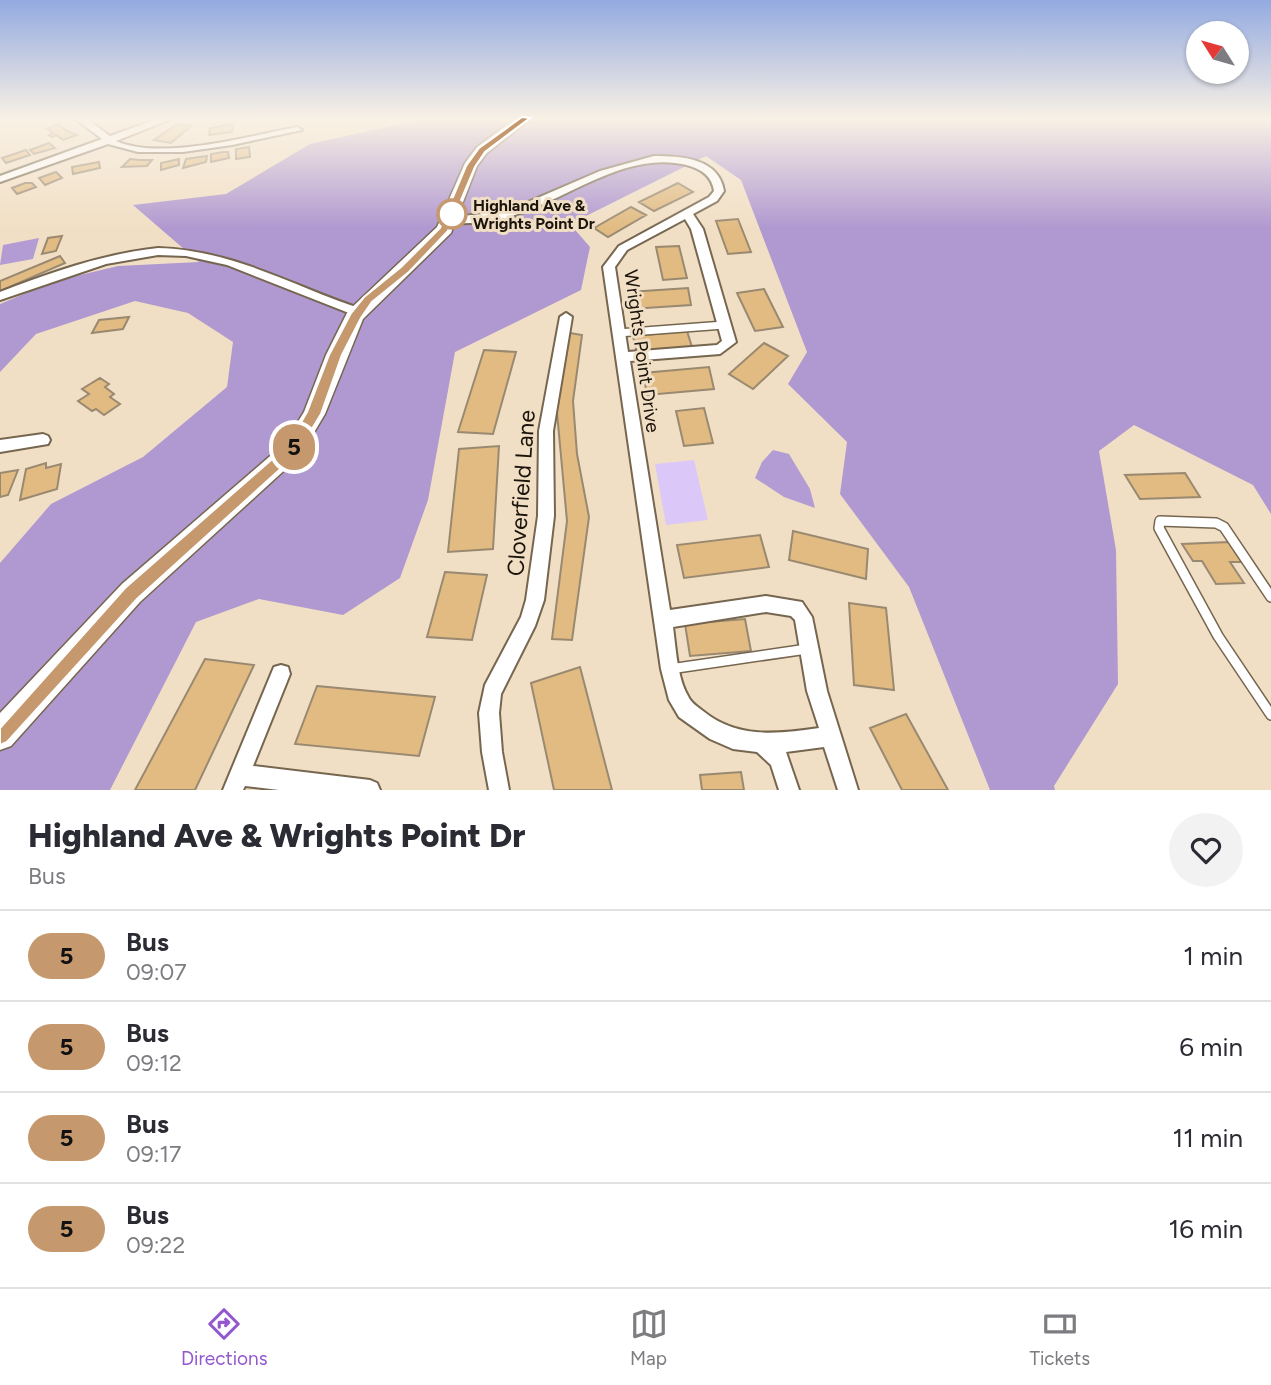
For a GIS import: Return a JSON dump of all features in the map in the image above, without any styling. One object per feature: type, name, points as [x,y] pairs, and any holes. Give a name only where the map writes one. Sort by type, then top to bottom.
[{"type":"street","points":[[0,179],[66,155]]},
{"type":"street","points":[[0,735],[131,593],[292,450],[314,414],[336,355],[358,312],[368,300],[432,245],[450,220],[474,161],[480,155]]},
{"type":"street","name":"Wrights Point Drive","points":[[450,220],[510,214],[591,177],[666,159],[700,165],[719,185],[713,199],[616,254],[609,273],[670,669],[680,702],[713,731],[729,738],[764,746],[832,736]]},
{"type":"street","points":[[622,357],[720,349],[729,342],[696,229],[688,214]]},
{"type":"street","points":[[0,296],[86,264],[152,254],[182,254],[228,262],[358,312]]},
{"type":"street","name":"Cloverfield Lane","points":[[499,790],[489,713],[492,692],[529,620],[535,600],[546,516],[546,431],[566,317]]},
{"type":"street","points":[[0,446],[43,440]]},
{"type":"street","points":[[662,620],[766,604],[782,604],[798,611],[803,617],[817,691],[848,790]]},
{"type":"street","points":[[281,674],[236,782],[370,790]]},
{"type":"street","points":[[764,746],[779,759],[789,790]]},
{"type":"lane","points":[[618,332],[725,324]]},
{"type":"lane","points":[[1271,597],[1224,527],[1216,523],[1160,521],[1159,528],[1218,636],[1271,715]]},
{"type":"lane","points":[[670,669],[808,649]]},
{"type":"shaded area","points":[[292,155],[1271,155],[1271,514],[1253,485],[1134,425],[1099,451],[1116,550],[1118,684],[1054,786],[1055,790],[990,790],[909,587],[840,494],[847,442],[788,384],[807,352],[741,180],[706,156],[570,224],[590,247],[581,290],[455,352],[428,500],[400,578],[343,615],[259,599],[196,622],[110,790],[0,790],[0,563],[51,504],[143,457],[227,387],[233,342],[188,313],[135,301],[36,334],[0,372],[0,304],[55,281],[118,266],[199,262],[133,205],[226,194]]},
{"type":"shaded area","points":[[39,238],[33,259],[0,265],[3,245]]},
{"type":"shaded area","points":[[773,450],[789,454],[810,489],[815,508],[784,497],[755,478],[762,462]]},
{"type":"shaded area","points":[[694,460],[708,520],[666,525],[655,464]]},
{"type":"building","points":[[11,155],[30,155],[6,163],[2,158]]},
{"type":"building","points":[[211,155],[228,155],[229,158],[211,162]]},
{"type":"building","points":[[236,155],[250,155],[250,157],[236,159]]},
{"type":"building","points":[[207,156],[206,162],[183,168],[186,159]]},
{"type":"building","points":[[130,159],[152,160],[147,166],[122,167]]},
{"type":"building","points":[[179,159],[179,165],[161,170],[161,163]]},
{"type":"building","points":[[99,162],[100,168],[73,174],[72,167]]},
{"type":"building","points":[[56,172],[62,178],[45,185],[39,178]]},
{"type":"building","points":[[32,183],[36,187],[17,194],[12,188]]},
{"type":"building","points":[[678,183],[693,192],[654,211],[639,202]]},
{"type":"building","points":[[631,207],[646,215],[608,237],[594,228]]},
{"type":"building","points":[[738,219],[751,252],[728,254],[716,221]]},
{"type":"building","points":[[62,236],[56,251],[42,254],[48,238]]},
{"type":"building","points":[[679,246],[687,278],[663,280],[656,247]]},
{"type":"building","points":[[60,256],[65,263],[0,291],[0,281]]},
{"type":"building","points":[[688,288],[691,305],[631,309],[629,292]]},
{"type":"building","points":[[764,289],[783,327],[755,331],[737,293]]},
{"type":"building","points":[[129,317],[123,329],[92,333],[99,320]]},
{"type":"building","points":[[687,331],[692,347],[637,353],[633,336]]},
{"type":"building","points":[[570,333],[582,335],[573,401],[577,454],[589,517],[572,640],[552,639],[567,521],[556,402]]},
{"type":"building","points":[[764,343],[788,356],[753,389],[729,374]]},
{"type":"building","points":[[484,350],[516,352],[493,434],[458,432]]},
{"type":"building","points":[[709,367],[714,389],[647,395],[643,373]]},
{"type":"building","points":[[100,378],[109,384],[105,387],[114,394],[110,397],[120,404],[104,415],[96,409],[92,411],[78,401],[89,394],[82,389]]},
{"type":"building","points":[[704,408],[713,443],[684,446],[676,411]]},
{"type":"building","points":[[499,446],[493,549],[448,552],[459,449]]},
{"type":"building","points":[[46,463],[46,468],[61,464],[57,489],[20,500],[26,469]]},
{"type":"building","points":[[18,470],[8,495],[0,497],[0,473]]},
{"type":"building","points":[[1185,473],[1200,497],[1140,499],[1125,475]]},
{"type":"building","points":[[793,531],[868,549],[866,579],[789,560]]},
{"type":"building","points":[[760,535],[769,567],[684,578],[677,545]]},
{"type":"building","points":[[1229,542],[1242,562],[1230,562],[1244,583],[1216,584],[1202,561],[1193,561],[1182,544]]},
{"type":"building","points":[[445,572],[487,575],[472,640],[427,637]]},
{"type":"building","points":[[849,603],[886,608],[894,690],[854,685]]},
{"type":"building","points":[[745,619],[751,651],[690,656],[685,624]]},
{"type":"building","points":[[205,659],[254,665],[195,790],[135,790]]},
{"type":"building","points":[[580,667],[612,790],[554,790],[531,683]]},
{"type":"building","points":[[317,686],[435,697],[419,756],[295,744]]},
{"type":"building","points":[[906,714],[948,790],[902,790],[870,728]]},
{"type":"building","points":[[741,772],[744,790],[702,790],[700,775]]},
{"type":"bus line","name":"5","points":[[0,735],[131,593],[292,450],[314,414],[336,355],[355,316],[368,300],[405,270],[445,229],[470,166],[478,155]]},
{"type":"place","name":"Highland Ave & Wrights Point Dr","points":[[452,214]]}]
